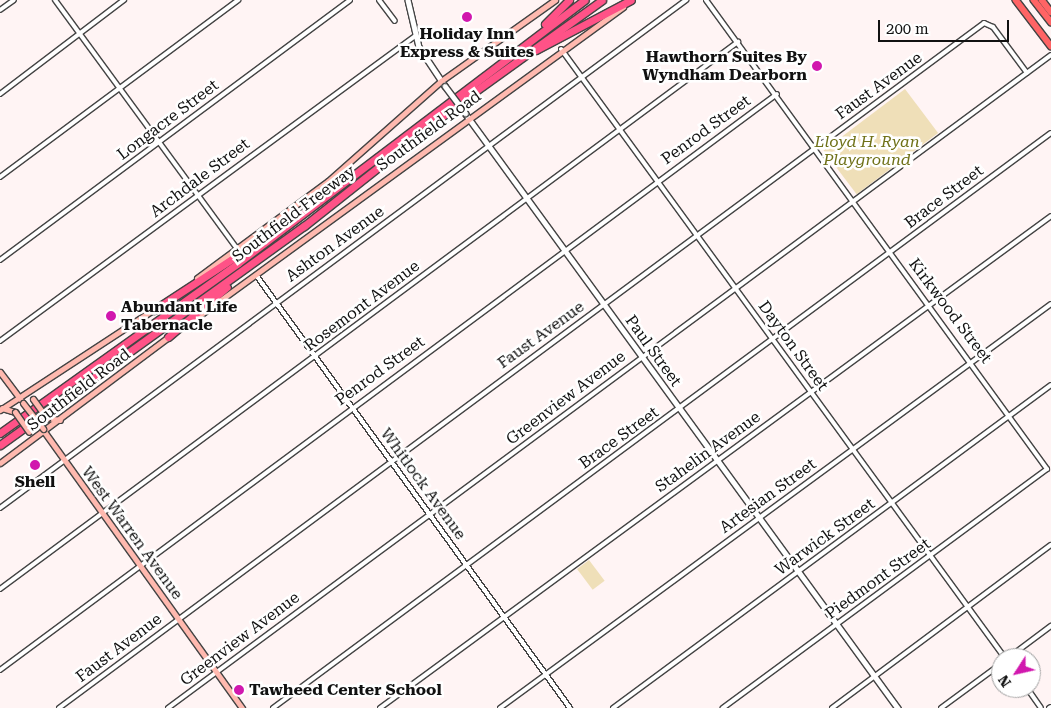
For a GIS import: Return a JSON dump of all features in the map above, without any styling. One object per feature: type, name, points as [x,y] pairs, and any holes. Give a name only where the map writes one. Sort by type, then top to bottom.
[{"type":"highway","points":[[539,31],[569,0]]},
{"type":"highway","name":"Southfield Freeway","points":[[0,433],[290,224],[539,31],[584,0]]},
{"type":"highway","name":"Southfield Freeway","points":[[0,445],[279,244],[527,54],[602,0]]},
{"type":"highway","points":[[527,54],[632,0]]},
{"type":"highway","points":[[154,310],[290,224]]},
{"type":"highway","points":[[168,338],[279,244]]},
{"type":"main road","name":"Southfield Road","points":[[1,410],[36,384],[154,310],[237,249],[328,181],[443,84],[556,0]]},
{"type":"main road","name":"Southfield Road","points":[[0,463],[64,419],[168,338],[256,275],[466,115],[632,0]]},
{"type":"main road","points":[[1016,0],[1051,46]]},
{"type":"main road","points":[[1034,0],[1051,22]]},
{"type":"main road","points":[[1042,0],[1049,9]]},
{"type":"main road","name":"West Warren Avenue","points":[[0,372],[242,708]]},
{"type":"main road","points":[[36,384],[33,399],[47,418],[64,419]]},
{"type":"main road","points":[[1,410],[15,412],[29,432],[22,448]]},
{"type":"street","points":[[0,10],[14,0]]},
{"type":"street","points":[[54,0],[237,249]]},
{"type":"street","points":[[0,94],[124,0]]},
{"type":"street","points":[[0,177],[238,0]]},
{"type":"street","name":"Longacre Street","points":[[0,260],[350,0]]},
{"type":"street","points":[[379,0],[395,21]]},
{"type":"street","name":"Paul Street","points":[[408,0],[415,36],[443,84],[898,708]]},
{"type":"street","name":"Ashton Avenue","points":[[0,508],[686,0]]},
{"type":"street","name":"Kirkwood Street","points":[[706,0],[855,200],[1011,415],[1047,469]]},
{"type":"street","name":"Faust Avenue","points":[[59,708],[984,24],[993,27],[1027,73]]},
{"type":"street","name":"Archdale Street","points":[[0,341],[415,36]]},
{"type":"street","name":"Rosemont Avenue","points":[[0,589],[738,42]]},
{"type":"street","name":"Dayton Street","points":[[561,49],[930,556],[999,648]]},
{"type":"street","name":"Greenview Avenue","points":[[168,708],[1051,55]]},
{"type":"street","name":"Penrod Street","points":[[0,670],[777,94]]},
{"type":"street","name":"Brace Street","points":[[274,708],[1051,134]]},
{"type":"street","name":"Stahelin Avenue","points":[[380,708],[1051,216]]},
{"type":"street","name":"Whitlock Avenue","points":[[256,275],[570,708]]},
{"type":"street","name":"Artesian Street","points":[[500,708],[1051,304]]},
{"type":"street","name":"Warwick Street","points":[[613,708],[1051,385]]},
{"type":"street","name":"Piedmont Street","points":[[723,708],[1047,469]]},
{"type":"street","points":[[832,708],[1051,545]]},
{"type":"street","points":[[1021,648],[1051,626]]},
{"type":"street","points":[[941,708],[991,671]]},
{"type":"green space","name":"Lloyd H. Ryan Playground","points":[[905,89],[938,133],[857,194],[824,150]]},
{"type":"green space","points":[[589,560],[605,581],[593,590],[577,569]]},
{"type":"place","name":"Holiday Inn Express & Suites","points":[[467,17]]},
{"type":"place","name":"Hawthorn Suites By Wyndham Dearborn","points":[[817,66]]},
{"type":"place","name":"Abundant Life Tabernacle","points":[[111,316]]},
{"type":"place","name":"Shell","points":[[35,465]]},
{"type":"place","name":"Tawheed Center School","points":[[239,690]]}]
